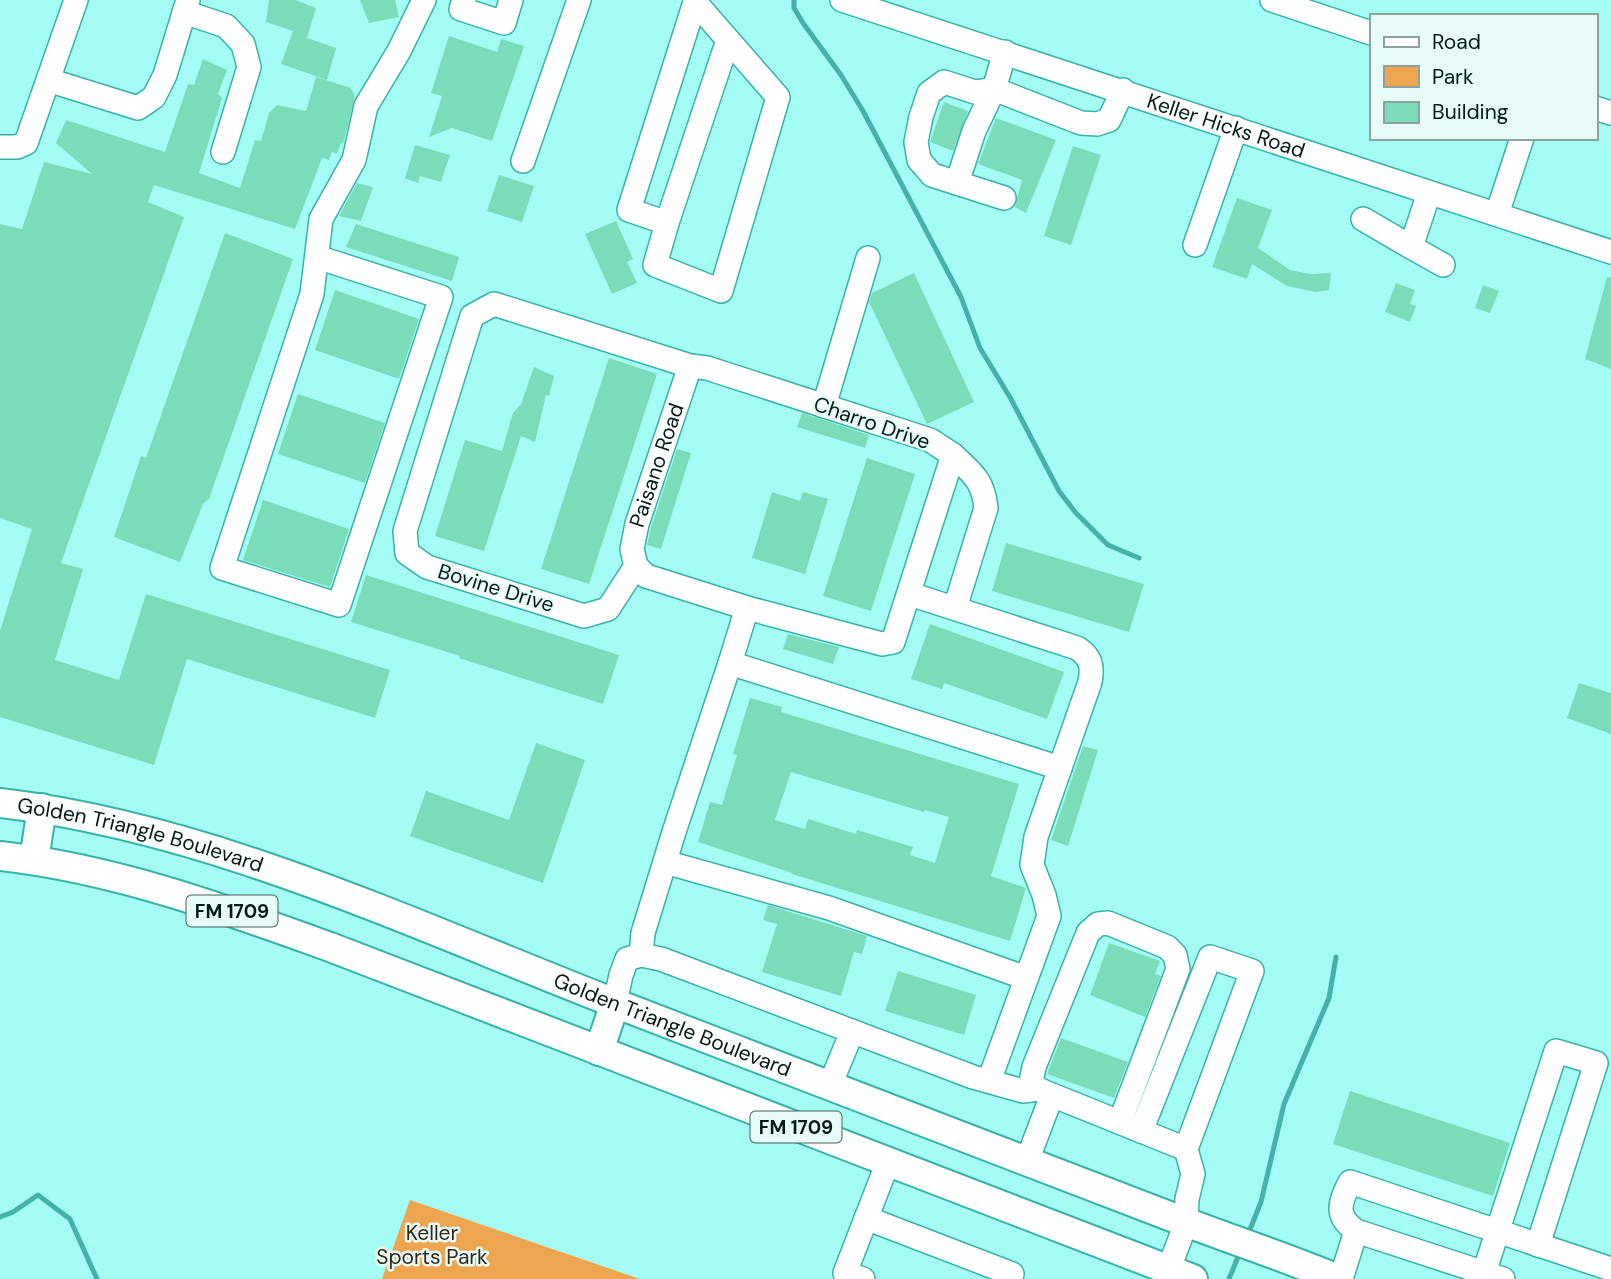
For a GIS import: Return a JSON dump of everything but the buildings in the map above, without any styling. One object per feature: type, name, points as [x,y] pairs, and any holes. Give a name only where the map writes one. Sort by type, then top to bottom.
[{"type":"main road","name":"Golden Triangle Boulevard","points":[[0,803],[42,808],[140,829],[229,855],[348,898],[615,1003],[1339,1279]]},
{"type":"main road","points":[[34,860],[42,808]]},
{"type":"main road","name":"Golden Triangle Boulevard","points":[[0,856],[128,879],[213,904],[1179,1276]]},
{"type":"main road","points":[[599,1051],[615,1003]]},
{"type":"street","points":[[0,147],[17,147],[26,143],[76,0]]},
{"type":"street","points":[[317,257],[441,296],[339,605],[222,568],[312,295],[321,219],[354,160],[366,106],[399,51],[424,0]]},
{"type":"street","points":[[464,0],[461,9],[504,23],[512,0]]},
{"type":"street","points":[[523,161],[579,0]]},
{"type":"street","name":"Keller Hicks Road","points":[[842,0],[1611,252]]},
{"type":"street","points":[[1272,0],[1370,33]]},
{"type":"street","points":[[695,1],[778,97],[721,291],[655,265],[728,40]]},
{"type":"street","points":[[667,223],[629,210],[695,1]]},
{"type":"street","points":[[48,80],[138,108],[154,97],[165,75],[186,6],[226,26],[243,44],[249,67],[223,152]]},
{"type":"street","points":[[957,183],[974,131],[994,89],[1005,52]]},
{"type":"street","points":[[1004,198],[932,175],[919,160],[916,142],[929,93],[944,82],[975,92],[994,89],[1081,123],[1097,124],[1109,120],[1123,90]]},
{"type":"street","points":[[1195,245],[1236,128]]},
{"type":"street","points":[[1497,214],[1521,140]]},
{"type":"street","points":[[1411,247],[1429,193]]},
{"type":"street","points":[[1363,219],[1443,265]]},
{"type":"street","points":[[824,406],[868,258]]},
{"type":"street","name":"Bovine Drive","points":[[636,566],[608,609],[584,616],[427,567],[407,552],[405,531],[471,316],[494,304],[691,366]]},
{"type":"street","name":"Charro Drive","points":[[691,366],[708,368],[930,440],[953,456],[910,594]]},
{"type":"street","name":"Paisano Road","points":[[636,566],[632,549],[637,524],[691,366]]},
{"type":"street","points":[[953,456],[978,478],[985,495],[986,508],[955,608]]},
{"type":"street","points":[[636,566],[646,576],[747,608],[882,644],[893,642],[910,594],[1077,648],[1089,658],[1093,669],[1090,682],[1036,837],[1032,865],[1049,916],[989,1081]]},
{"type":"street","points":[[642,955],[643,933],[747,608]]},
{"type":"street","points":[[730,663],[1060,768]]},
{"type":"street","points":[[665,862],[829,908],[1026,978]]},
{"type":"street","points":[[1120,1122],[1178,969],[1175,956],[1167,947],[1108,923],[1098,924],[1088,933],[1034,1067],[1031,1082],[1045,1092],[1186,1149]]},
{"type":"street","points":[[615,1003],[627,959],[642,955],[661,959],[989,1081],[1023,1091],[1045,1092]]},
{"type":"street","points":[[1142,1131],[1210,957],[1252,971],[1186,1149],[1193,1174],[1187,1199],[1198,1227],[1179,1276]]},
{"type":"street","points":[[830,1085],[852,1032]]},
{"type":"street","points":[[1538,1245],[1603,1066],[1556,1051],[1498,1231],[1490,1277],[1356,1231],[1344,1222],[1341,1200],[1350,1182],[1498,1231],[1538,1245],[1611,1269]]},
{"type":"street","points":[[1027,1161],[1045,1092]]},
{"type":"street","points":[[863,1279],[845,1273],[888,1162]]},
{"type":"street","points":[[866,1218],[1012,1274],[1010,1279]]},
{"type":"street","points":[[1339,1279],[1356,1231]]},
{"type":"green space","name":"Keller Sports Park","points":[[410,1200],[640,1279],[382,1279]]},
{"type":"waterway","points":[[794,0],[794,8],[803,23],[841,75],[863,111],[961,297],[980,348],[1011,399],[1059,491],[1076,513],[1108,545],[1139,558]]},
{"type":"waterway","points":[[1247,1237],[1261,1202],[1284,1104],[1329,998],[1336,957]]},
{"type":"waterway","points":[[0,1217],[13,1212],[38,1195],[70,1219],[97,1279]]},
{"type":"waterway","points":[[1229,1279],[1240,1252]]}]
